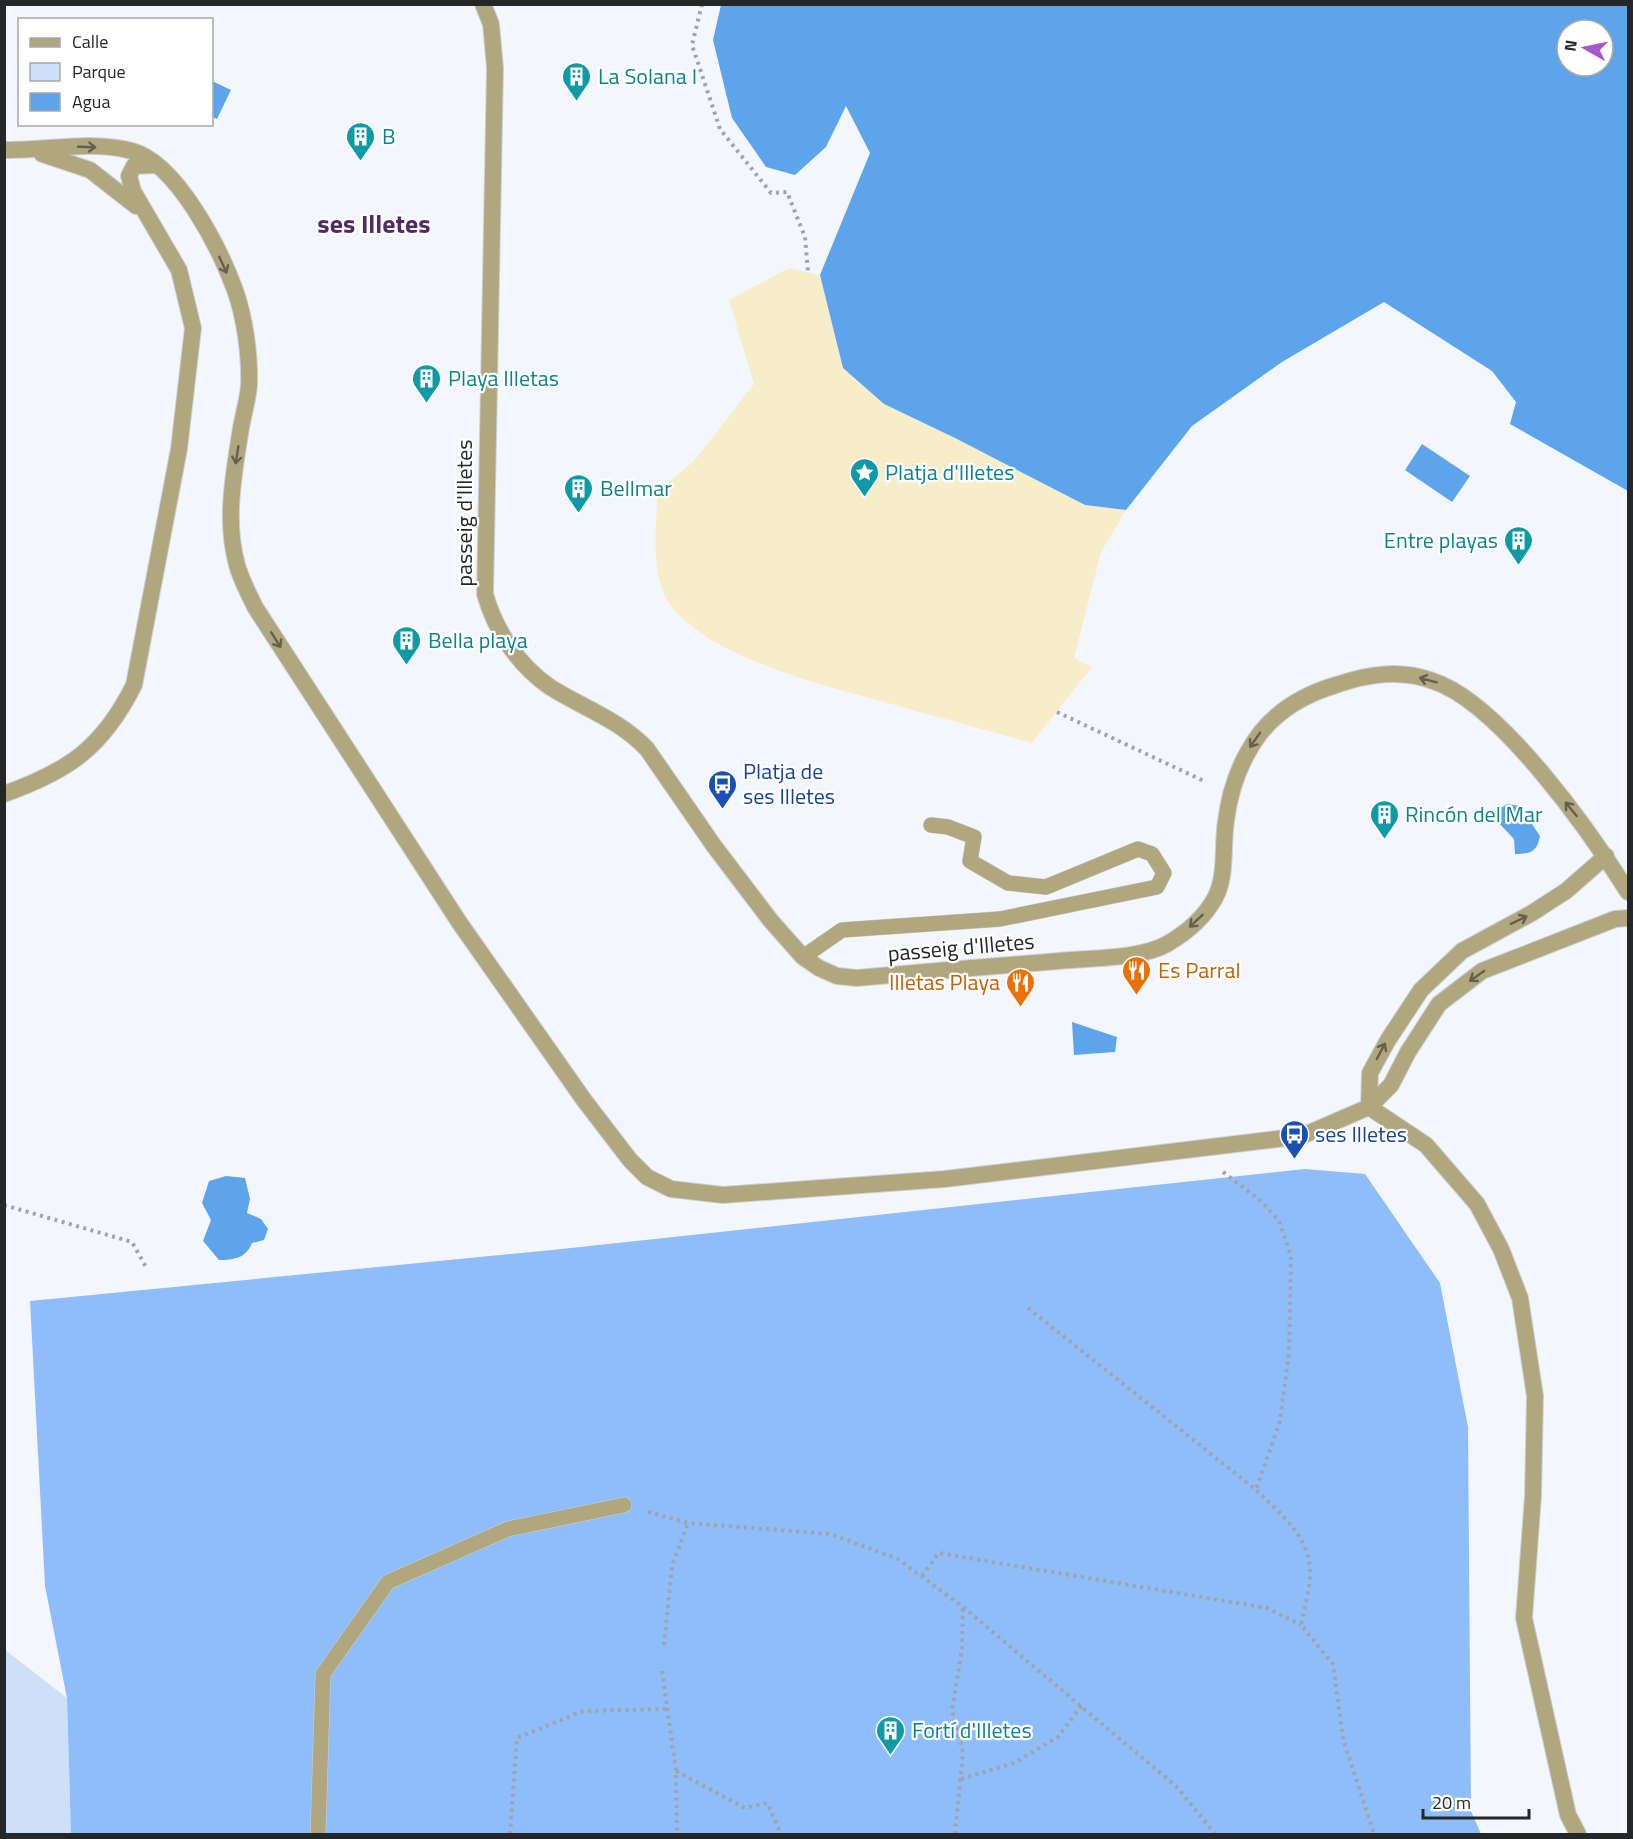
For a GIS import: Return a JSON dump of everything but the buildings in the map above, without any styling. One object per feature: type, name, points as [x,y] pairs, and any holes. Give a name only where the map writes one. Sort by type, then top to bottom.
[{"type":"street","name":"passeig d'Illetes","points":[[483,4],[491,24],[495,68],[485,594],[491,616],[516,656],[549,686],[632,733],[647,749],[738,880],[803,957],[837,976],[856,978],[1108,957],[1165,946],[1200,920],[1216,897],[1221,880],[1226,822],[1233,786],[1248,752],[1265,727],[1287,706],[1318,690],[1360,677],[1385,673],[1431,680],[1453,689],[1499,728],[1541,773],[1606,856],[1629,892]]},
{"type":"street","points":[[4,150],[85,146],[133,151],[174,180],[209,234],[235,291],[241,318],[249,386],[231,495],[231,533],[237,566],[255,607],[459,922],[587,1105],[647,1177],[671,1189],[723,1196],[945,1179],[1302,1136],[1369,1107],[1391,1085],[1408,1052],[1439,1004],[1482,971],[1615,919],[1629,918]]},
{"type":"street","points":[[28,150],[90,170],[118,190],[146,215]]},
{"type":"street","points":[[4,794],[33,784],[60,770],[94,745],[118,717],[134,685],[179,449],[193,328],[179,270],[133,191],[129,176],[134,166],[155,165]]},
{"type":"street","points":[[1369,1107],[1370,1073],[1388,1040],[1421,990],[1462,951],[1532,913],[1566,891],[1606,856]]},
{"type":"street","points":[[1369,1107],[1426,1144],[1477,1204],[1501,1249],[1520,1299],[1535,1396],[1533,1496],[1524,1618],[1568,1815],[1578,1834]]},
{"type":"lane","points":[[803,957],[842,930],[1000,919],[1157,887],[1164,873],[1152,854],[1138,849],[1046,887],[1008,883],[970,861],[974,837],[948,827],[931,825]]},
{"type":"lane","points":[[318,1834],[323,1674],[388,1582],[508,1529],[624,1505]]},
{"type":"path","points":[[702,4],[692,45],[720,129],[771,193],[787,192],[805,237],[808,273]]},
{"type":"path","points":[[1056,712],[1206,782]]},
{"type":"path","points":[[1218,1168],[1261,1201],[1279,1221],[1291,1256],[1289,1353],[1280,1421],[1256,1490]]},
{"type":"path","points":[[4,1205],[132,1242],[146,1267]]},
{"type":"path","points":[[1028,1308],[1256,1490],[1288,1521],[1304,1545],[1310,1570],[1301,1625]]},
{"type":"path","points":[[624,1505],[688,1523],[831,1534],[898,1559],[963,1607],[1177,1787],[1215,1834]]},
{"type":"path","points":[[664,1645],[672,1566],[688,1523]]},
{"type":"path","points":[[922,1576],[939,1553],[1268,1608],[1301,1625],[1333,1664],[1343,1739],[1374,1834]]},
{"type":"path","points":[[955,1834],[963,1752],[952,1711],[962,1649],[963,1607]]},
{"type":"path","points":[[662,1671],[676,1771],[677,1834]]},
{"type":"path","points":[[961,1779],[1014,1763],[1058,1737],[1082,1705]]},
{"type":"path","points":[[510,1834],[517,1738],[582,1711],[667,1709]]},
{"type":"path","points":[[676,1771],[745,1808],[767,1803],[781,1834]]},
{"type":"green space","points":[[4,1649],[67,1698],[71,1834],[5,1834]]},
{"type":"shaded area","name":"Fortí d'Illetes","points":[[1305,1169],[1365,1174],[1440,1283],[1468,1427],[1471,1811],[1481,1834],[71,1834],[67,1698],[45,1586],[30,1301],[552,1250]]},
{"type":"sand","name":"Platja d'Illetes","points":[[789,268],[820,275],[843,368],[884,404],[1085,505],[1126,510],[1101,552],[1074,658],[1092,667],[1032,743],[839,690],[776,670],[716,643],[692,626],[672,607],[665,595],[657,567],[655,535],[658,491],[694,461],[754,384],[729,300]]},
{"type":"water","points":[[721,5],[1628,5],[1628,491],[1510,424],[1516,402],[1492,371],[1384,302],[1282,362],[1192,426],[1126,510],[1085,505],[884,404],[843,368],[820,275],[870,153],[846,106],[826,147],[795,175],[766,167],[732,118],[713,40]]},
{"type":"water","points":[[213,81],[231,90],[217,119],[213,117]]},
{"type":"water","points":[[1422,444],[1470,476],[1452,502],[1405,470]]},
{"type":"water","points":[[1507,804],[1520,806],[1540,836],[1537,846],[1532,851],[1515,854],[1514,839],[1496,820],[1496,811]]},
{"type":"water","points":[[1072,1022],[1117,1037],[1115,1052],[1074,1055]]},
{"type":"water","points":[[226,1176],[245,1178],[250,1199],[247,1213],[261,1219],[268,1229],[264,1240],[252,1243],[243,1255],[234,1259],[219,1260],[203,1241],[211,1220],[202,1203],[209,1181]]},
{"type":"place","name":"La Solana I","points":[[577,102]]},
{"type":"place","name":"B","points":[[361,162]]},
{"type":"place","name":"Playa Illetas","points":[[427,404]]},
{"type":"place","name":"Platja d'Illetes","points":[[864,498]]},
{"type":"place","name":"Bellmar","points":[[579,514]]},
{"type":"place","name":"Entre playas","points":[[1519,566]]},
{"type":"place","name":"Bella playa","points":[[407,666]]},
{"type":"place","name":"Platja de ses Illetes","points":[[722,810]]},
{"type":"place","name":"Rincón del Mar","points":[[1384,840]]},
{"type":"place","name":"Es Parral","points":[[1137,996]]},
{"type":"place","name":"Illetas Playa","points":[[1021,1008]]},
{"type":"place","name":"ses Illetes","points":[[1294,1160]]},
{"type":"place","name":"Fortí d'Illetes","points":[[891,1756]]},
{"type":"district","name":"ses Illetes","points":[[374,224]]}]
